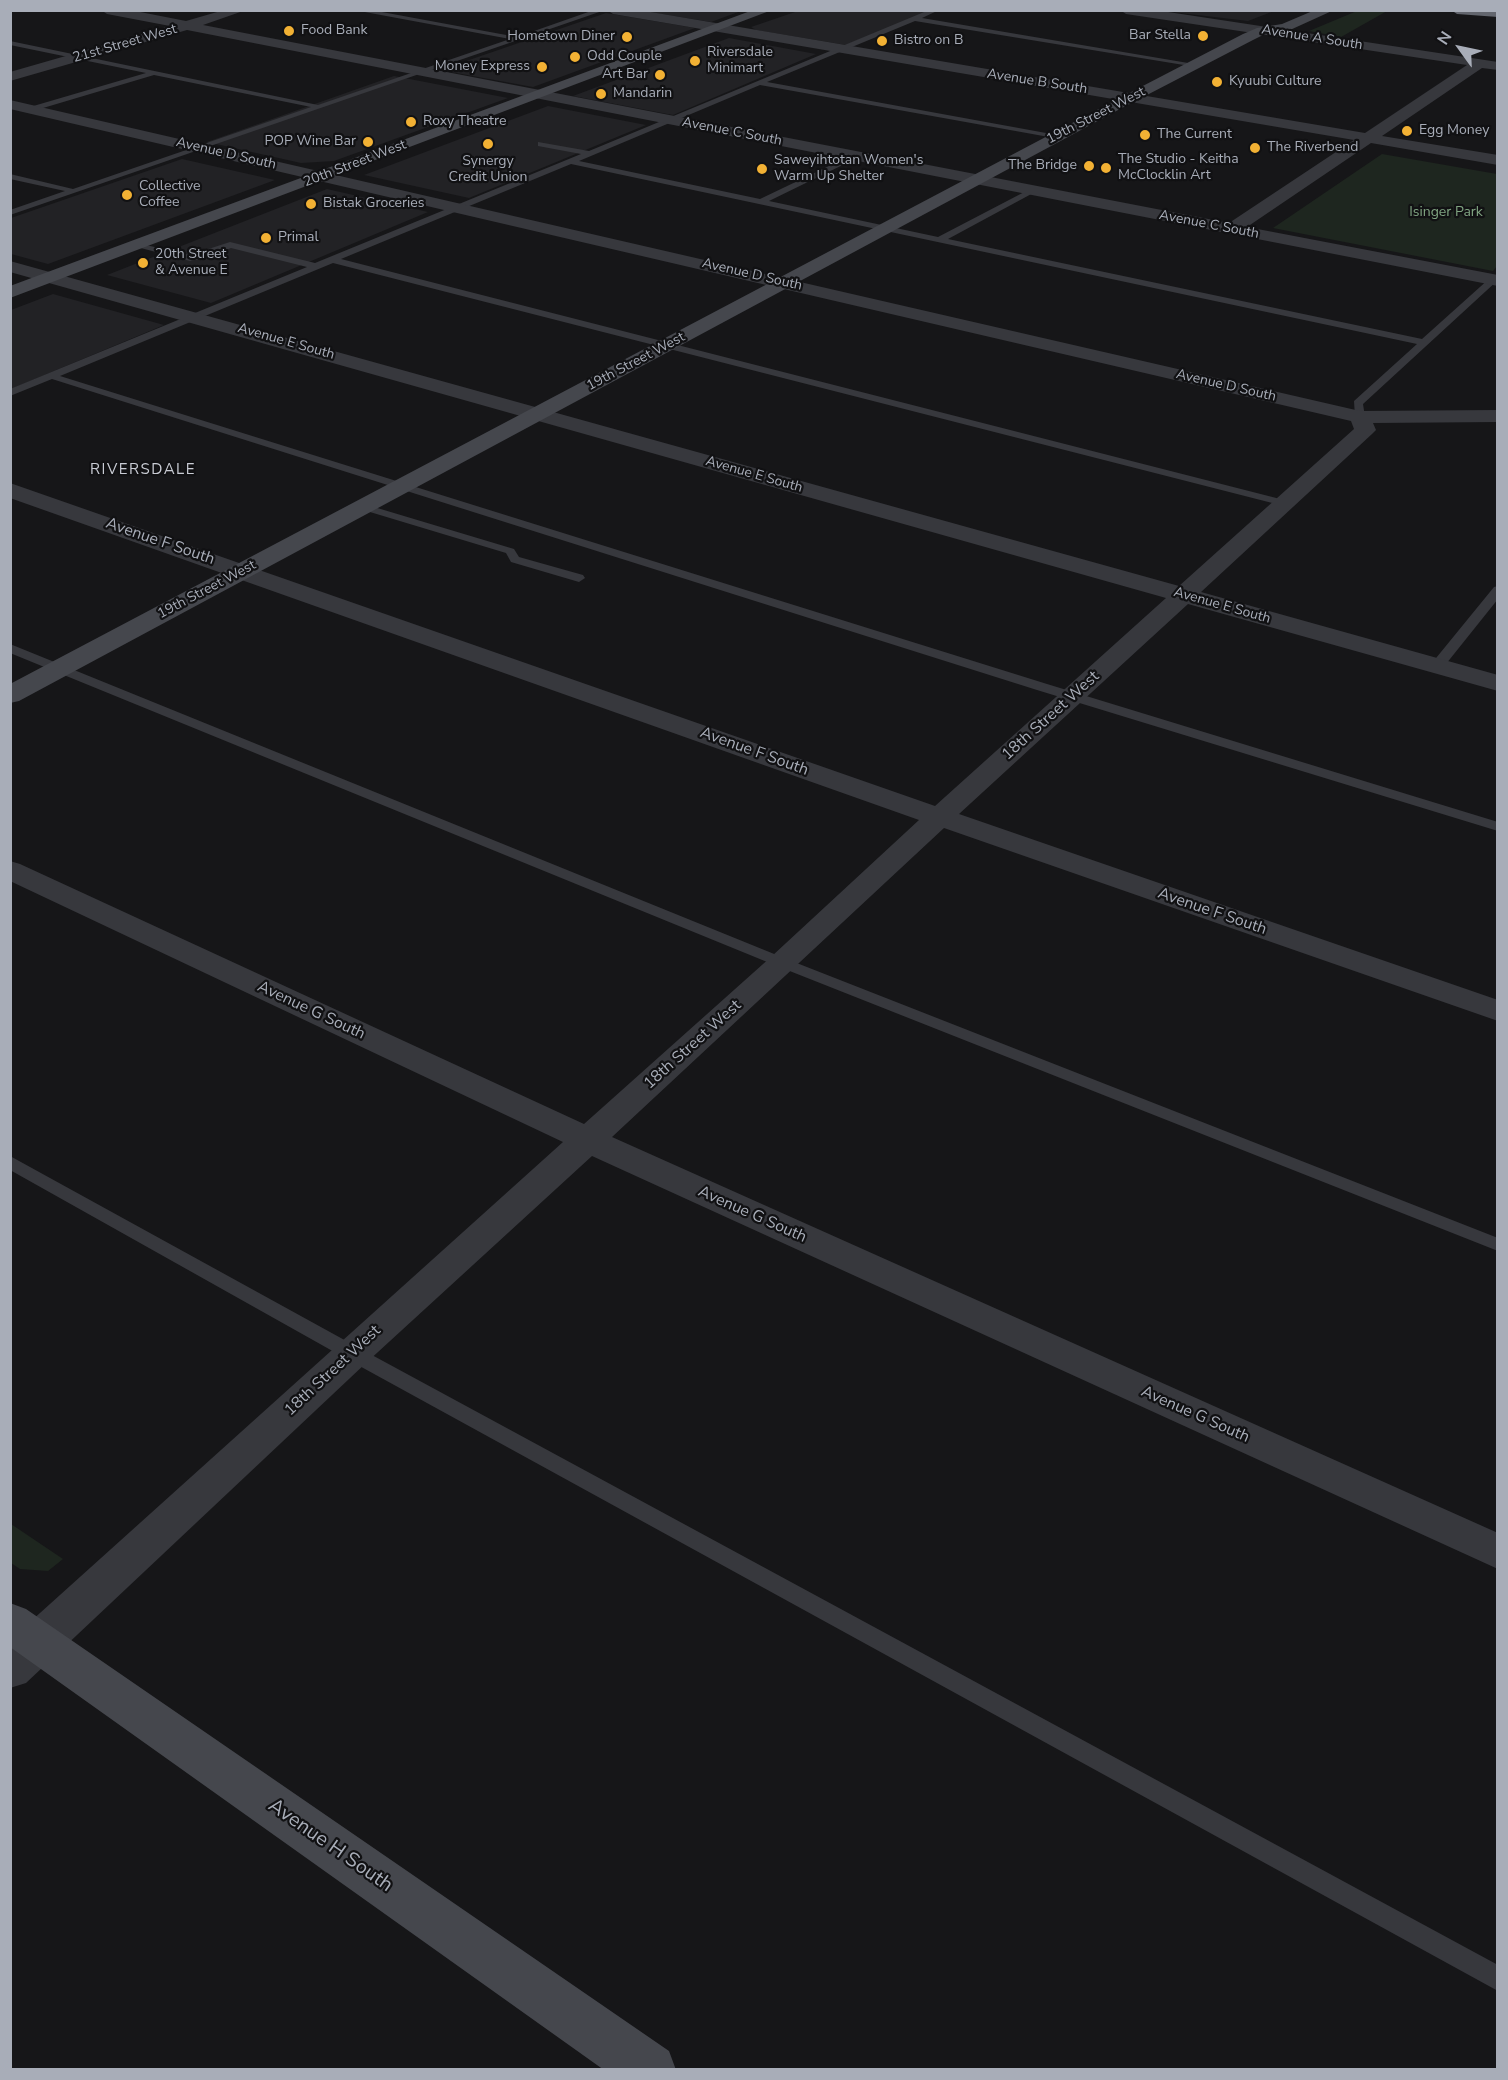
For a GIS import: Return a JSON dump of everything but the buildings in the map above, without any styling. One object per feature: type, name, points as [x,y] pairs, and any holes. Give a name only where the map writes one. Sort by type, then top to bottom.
[{"type":"highway","points":[[1457,10],[1497,13]]},
{"type":"street","name":"Avenue C South","points":[[107,10],[1232,229],[1490,287]]},
{"type":"street","name":"21st Street West","points":[[10,77],[240,10]]},
{"type":"street","name":"Avenue B South","points":[[613,10],[1497,160]]},
{"type":"street","name":"20th Street West","points":[[10,293],[766,10]]},
{"type":"street","name":"Avenue A South","points":[[1126,10],[1497,66]]},
{"type":"street","points":[[1262,31],[1267,24],[1299,10]]},
{"type":"street","points":[[1262,31],[1285,27],[1328,10]]},
{"type":"street","name":"19th Street West","points":[[10,695],[885,228],[1262,31]]},
{"type":"street","points":[[1232,229],[1480,63]]},
{"type":"street","name":"Avenue D South","points":[[10,104],[1360,417],[1497,416]]},
{"type":"street","name":"Avenue E South","points":[[10,266],[193,315],[537,415],[1497,683]]},
{"type":"street","name":"18th Street West","points":[[20,1644],[352,1353],[1185,596],[1365,430],[1360,417]]},
{"type":"street","name":"Avenue F South","points":[[10,490],[939,818],[1497,1011]]},
{"type":"street","name":"Avenue G South","points":[[10,870],[588,1140],[1497,1552]]},
{"type":"street","name":"Avenue H South","points":[[20,1644],[650,2070]]},
{"type":"lane","points":[[357,10],[517,39]]},
{"type":"lane","points":[[10,213],[602,10]]},
{"type":"lane","points":[[10,393],[193,315],[936,10]]},
{"type":"lane","points":[[916,19],[1196,65]]},
{"type":"lane","points":[[10,43],[317,107]]},
{"type":"lane","points":[[33,110],[154,72]]},
{"type":"lane","points":[[758,83],[1057,137]]},
{"type":"lane","points":[[542,144],[588,153]]},
{"type":"lane","points":[[760,202],[854,156]]},
{"type":"lane","points":[[569,161],[1422,342]]},
{"type":"lane","points":[[10,176],[74,191]]},
{"type":"lane","points":[[939,240],[1032,190]]},
{"type":"lane","points":[[140,245],[190,258],[231,245],[315,266]]},
{"type":"lane","points":[[330,259],[1284,503]]},
{"type":"lane","points":[[1360,417],[1358,403],[1422,342],[1490,287]]},
{"type":"lane","points":[[51,376],[1497,827]]},
{"type":"lane","points":[[364,507],[510,551],[515,559],[579,578]]},
{"type":"lane","points":[[1437,666],[1497,590]]},
{"type":"lane","points":[[10,648],[783,963],[1497,1245]]},
{"type":"lane","points":[[10,1162],[352,1353],[1497,1979]]},
{"type":"shaded area","points":[[741,10],[711,22],[643,11]]},
{"type":"shaded area","points":[[798,11],[930,11],[846,45],[756,30],[751,27]]},
{"type":"shaded area","points":[[1164,11],[1274,11],[1248,21]]},
{"type":"shaded area","points":[[606,13],[695,28],[533,87],[440,70]]},
{"type":"shaded area","points":[[729,38],[816,54],[673,115],[573,96]]},
{"type":"shaded area","points":[[394,76],[508,98],[334,161],[301,163],[207,142]]},
{"type":"shaded area","points":[[548,106],[646,125],[469,198],[364,175]]},
{"type":"shaded area","points":[[182,159],[275,180],[48,264],[11,254],[11,218]]},
{"type":"shaded area","points":[[327,189],[428,212],[211,303],[107,275]]},
{"type":"shaded area","points":[[53,294],[164,325],[11,389],[11,310]]},
{"type":"green space","points":[[1357,11],[1387,11],[1341,37],[1309,31]]},
{"type":"green space","name":"Isinger Park","points":[[1382,154],[1497,174],[1497,266],[1493,271],[1273,228]]},
{"type":"green space","points":[[11,1524],[63,1559],[48,1571],[20,1569],[11,1563]]},
{"type":"place","name":"Food Bank","points":[[289,31]]},
{"type":"place","name":"Bar Stella","points":[[1203,36]]},
{"type":"place","name":"Hometown Diner","points":[[627,37]]},
{"type":"place","name":"Bistro on B","points":[[882,41]]},
{"type":"place","name":"Odd Couple","points":[[575,57]]},
{"type":"place","name":"Riversdale Minimart","points":[[695,61]]},
{"type":"place","name":"Money Express","points":[[542,67]]},
{"type":"place","name":"Art Bar","points":[[660,75]]},
{"type":"place","name":"Kyuubi Culture","points":[[1217,82]]},
{"type":"place","name":"Mandarin","points":[[601,94]]},
{"type":"place","name":"Roxy Theatre","points":[[411,122]]},
{"type":"place","name":"Egg Money","points":[[1407,131]]},
{"type":"place","name":"The Current","points":[[1145,135]]},
{"type":"place","name":"POP Wine Bar","points":[[368,142]]},
{"type":"place","name":"Synergy Credit Union","points":[[488,144]]},
{"type":"place","name":"The Riverbend","points":[[1255,148]]},
{"type":"place","name":"The Bridge","points":[[1089,166]]},
{"type":"place","name":"The Studio - Keitha McClocklin Art","points":[[1106,168]]},
{"type":"place","name":"Saweyihtotan Women's Warm Up Shelter","points":[[762,169]]},
{"type":"place","name":"Collective Coffee","points":[[127,195]]},
{"type":"place","name":"Bistak Groceries","points":[[311,204]]},
{"type":"place","name":"Primal","points":[[266,238]]},
{"type":"place","name":"20th Street & Avenue E","points":[[143,263]]},
{"type":"district","name":"RIVERSDALE","points":[[143,470]]}]
